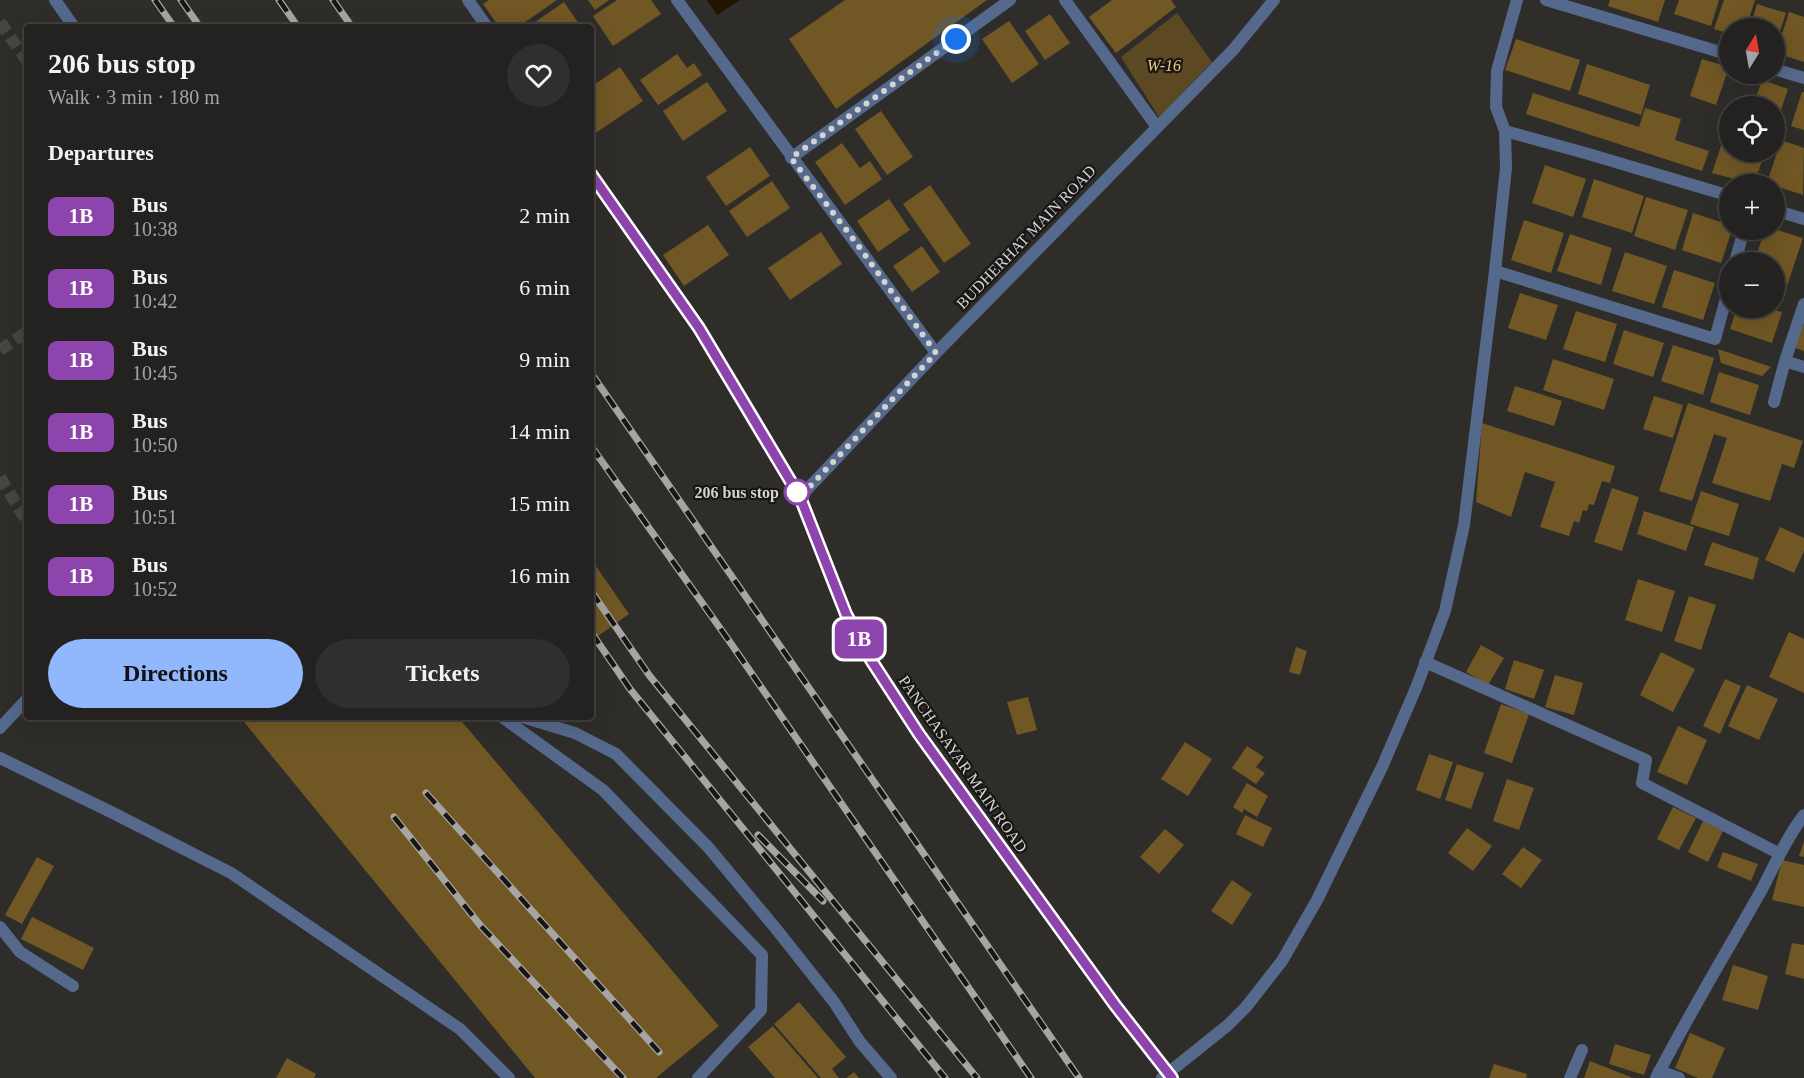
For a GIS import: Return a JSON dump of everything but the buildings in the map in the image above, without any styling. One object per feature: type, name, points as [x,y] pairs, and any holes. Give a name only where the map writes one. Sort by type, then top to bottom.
[{"type":"street","points":[[56,0],[72,24]]},
{"type":"street","points":[[468,0],[486,24]]},
{"type":"street","points":[[677,0],[936,353]]},
{"type":"street","points":[[791,158],[1010,0]]},
{"type":"street","points":[[1065,0],[1157,127]]},
{"type":"street","name":"BUDHERHAT MAIN ROAD","points":[[800,497],[936,353],[1233,50],[1274,0]]},
{"type":"street","points":[[1168,1076],[1246,1007],[1282,961],[1317,900],[1382,767],[1416,688],[1445,611],[1464,525],[1506,168],[1505,131],[1496,107],[1497,71],[1517,0]]},
{"type":"street","points":[[1546,0],[1719,52]]},
{"type":"street","points":[[1785,72],[1804,78]]},
{"type":"street","points":[[1505,131],[1719,193]]},
{"type":"street","name":"PANCHASAYAR MAIN ROAD","points":[[594,178],[699,328],[800,497],[846,614],[871,660],[919,734],[1168,1076]]},
{"type":"street","points":[[1785,213],[1804,219]]},
{"type":"street","points":[[1495,271],[1715,339],[1721,318]]},
{"type":"street","points":[[1774,402],[1804,304]]},
{"type":"street","points":[[1785,361],[1804,367]]},
{"type":"street","points":[[1425,662],[1646,760],[1642,783],[1780,854]]},
{"type":"street","points":[[0,729],[24,702]]},
{"type":"street","points":[[506,720],[603,789],[762,955],[761,1010],[698,1078]]},
{"type":"street","points":[[532,720],[575,733],[616,754],[715,856],[777,930],[834,1002],[860,1042],[891,1078]]},
{"type":"street","points":[[0,758],[231,873],[460,1029],[509,1078]]},
{"type":"street","points":[[1678,1078],[1658,1075],[1707,983],[1804,815]]},
{"type":"street","points":[[0,927],[20,952],[72,986]]},
{"type":"street","points":[[1570,1078],[1582,1050]]},
{"type":"green space","name":"W-16","points":[[1177,13],[1212,62],[1159,117],[1121,57]]},
{"type":"shaded area","points":[[707,0],[740,0],[717,15]]},
{"type":"tunnel","points":[[0,22],[24,57]]},
{"type":"tunnel","points":[[0,350],[24,334]]},
{"type":"tunnel","points":[[0,477],[24,517]]},
{"type":"railway","points":[[155,0],[172,24]]},
{"type":"railway","points":[[181,0],[198,24]]},
{"type":"railway","points":[[279,0],[296,24]]},
{"type":"railway","points":[[333,0],[350,24]]},
{"type":"railway","points":[[594,377],[1079,1078]]},
{"type":"railway","points":[[594,450],[732,645],[1031,1078]]},
{"type":"railway","points":[[594,595],[649,675],[977,1078]]},
{"type":"railway","points":[[594,636],[630,689],[945,1078]]},
{"type":"railway","points":[[426,793],[659,1052]]},
{"type":"railway","points":[[394,817],[480,925],[623,1078]]},
{"type":"railway","points":[[758,835],[823,901]]},
{"type":"bus line","name":"1B","points":[[594,178],[699,328],[800,497],[846,614],[871,660],[919,734],[1115,1005],[1172,1078]]},
{"type":"place","name":"206 bus stop","points":[[797,492]]},
{"type":"route","points":[[797,492],[800,497],[936,353],[791,158],[956,39]]}]
